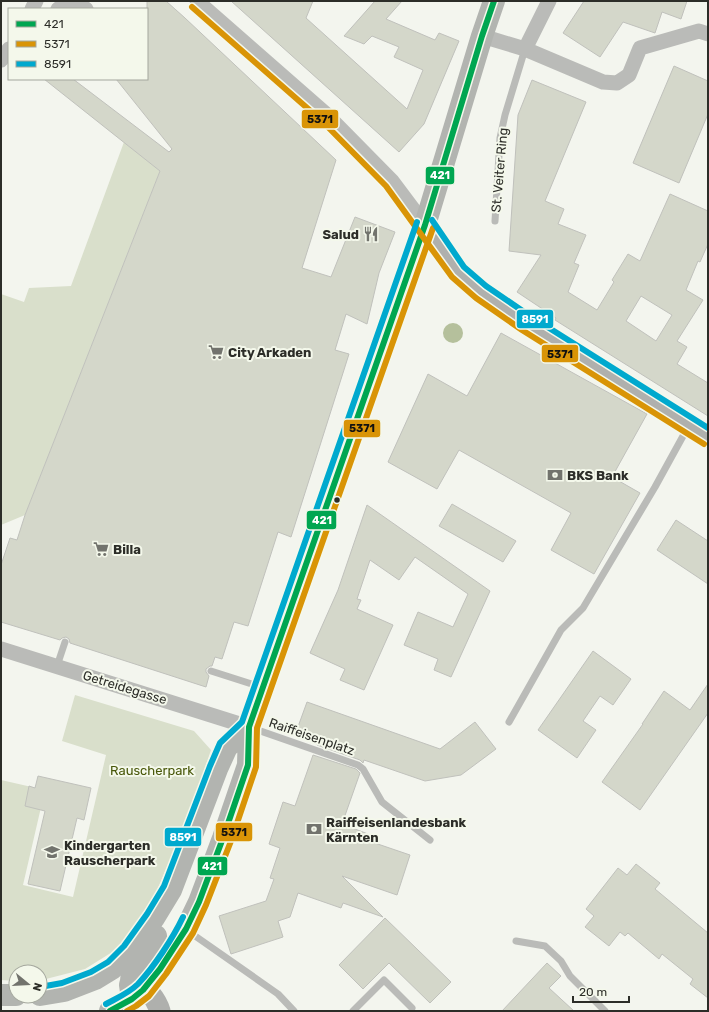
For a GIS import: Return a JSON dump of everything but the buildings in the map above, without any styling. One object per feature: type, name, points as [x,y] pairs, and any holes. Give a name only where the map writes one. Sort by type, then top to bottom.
[{"type":"main road","points":[[110,1011],[140,991],[186,929],[199,902],[248,765],[249,727],[425,225],[494,1]]},
{"type":"main road","points":[[425,225],[458,272],[481,292],[526,323],[708,437]]},
{"type":"main road","points":[[48,994],[64,991],[104,973],[134,946],[154,918],[171,890],[217,769],[227,747],[249,727]]},
{"type":"main road","points":[[140,991],[169,909],[171,890]]},
{"type":"main road","points":[[104,973],[124,975],[140,991],[158,1005],[160,1011]]},
{"type":"street","points":[[60,8],[72,1],[84,8]]},
{"type":"street","points":[[197,1],[326,115],[392,181],[425,225]]},
{"type":"street","points":[[525,49],[550,1]]},
{"type":"street","points":[[482,36],[525,49],[603,82],[617,83],[629,75],[640,48],[699,31],[708,34]]},
{"type":"street","points":[[1,60],[8,50]]},
{"type":"street","name":"Getreidegasse","points":[[1,649],[249,727]]},
{"type":"lane","name":"St. Veiter Ring","points":[[495,221],[500,138],[505,115],[525,49]]},
{"type":"lane","points":[[509,722],[561,630],[583,608],[655,487],[689,425]]},
{"type":"lane","points":[[57,666],[65,642]]},
{"type":"lane","points":[[211,671],[263,687]]},
{"type":"lane","name":"Raiffeisenplatz","points":[[249,727],[358,765],[363,769],[382,802],[430,840]]},
{"type":"lane","points":[[186,929],[278,994],[294,1011]]},
{"type":"lane","points":[[516,940],[544,946],[561,961],[570,976],[605,1011]]},
{"type":"lane","points":[[353,1011],[384,980],[412,1008]]},
{"type":"green space","points":[[124,142],[160,171],[25,515],[1,525],[1,294],[24,302],[29,288],[71,286]]},
{"type":"green space","name":"Rauscherpark","points":[[75,695],[194,731],[211,750],[188,818],[154,897],[143,919],[122,946],[85,969],[48,978],[48,964],[8,964],[8,980],[1,980],[1,780],[45,790],[23,885],[73,897],[106,755],[62,741]]},
{"type":"shaded area","points":[[453,323],[460,326],[463,333],[460,340],[453,343],[446,340],[443,333],[446,326]]},
{"type":"transit line","name":"421","points":[[110,1011],[132,999],[143,990],[160,969],[186,929],[199,902],[248,765],[249,727],[425,225],[494,1]]},
{"type":"transit line","name":"5371","points":[[192,7],[322,121],[386,186],[452,277],[476,298],[522,330],[704,444]]},
{"type":"transit line","name":"8591","points":[[432,220],[464,267],[486,286],[530,316],[708,428]]},
{"type":"transit line","name":"8591","points":[[48,986],[62,983],[91,972],[108,962],[124,946],[147,914],[164,886],[220,743],[242,722],[417,222]]},
{"type":"transit line","name":"5371","points":[[127,1011],[149,996],[166,974],[193,933],[206,905],[231,841],[256,767],[257,728],[433,228]]},
{"type":"transit line","name":"8591","points":[[106,1004],[123,995],[138,984],[163,952],[183,917]]},
{"type":"place","name":"Salud","points":[[371,234]]},
{"type":"place","name":"City Arkaden","points":[[216,352]]},
{"type":"place","name":"BKS Bank","points":[[555,475]]},
{"type":"place","name":"Billa","points":[[101,549]]},
{"type":"place","name":"Raiffeisenlandesbank Kärnten","points":[[314,829]]},
{"type":"place","name":"Kindergarten Rauscherpark","points":[[52,852]]}]
